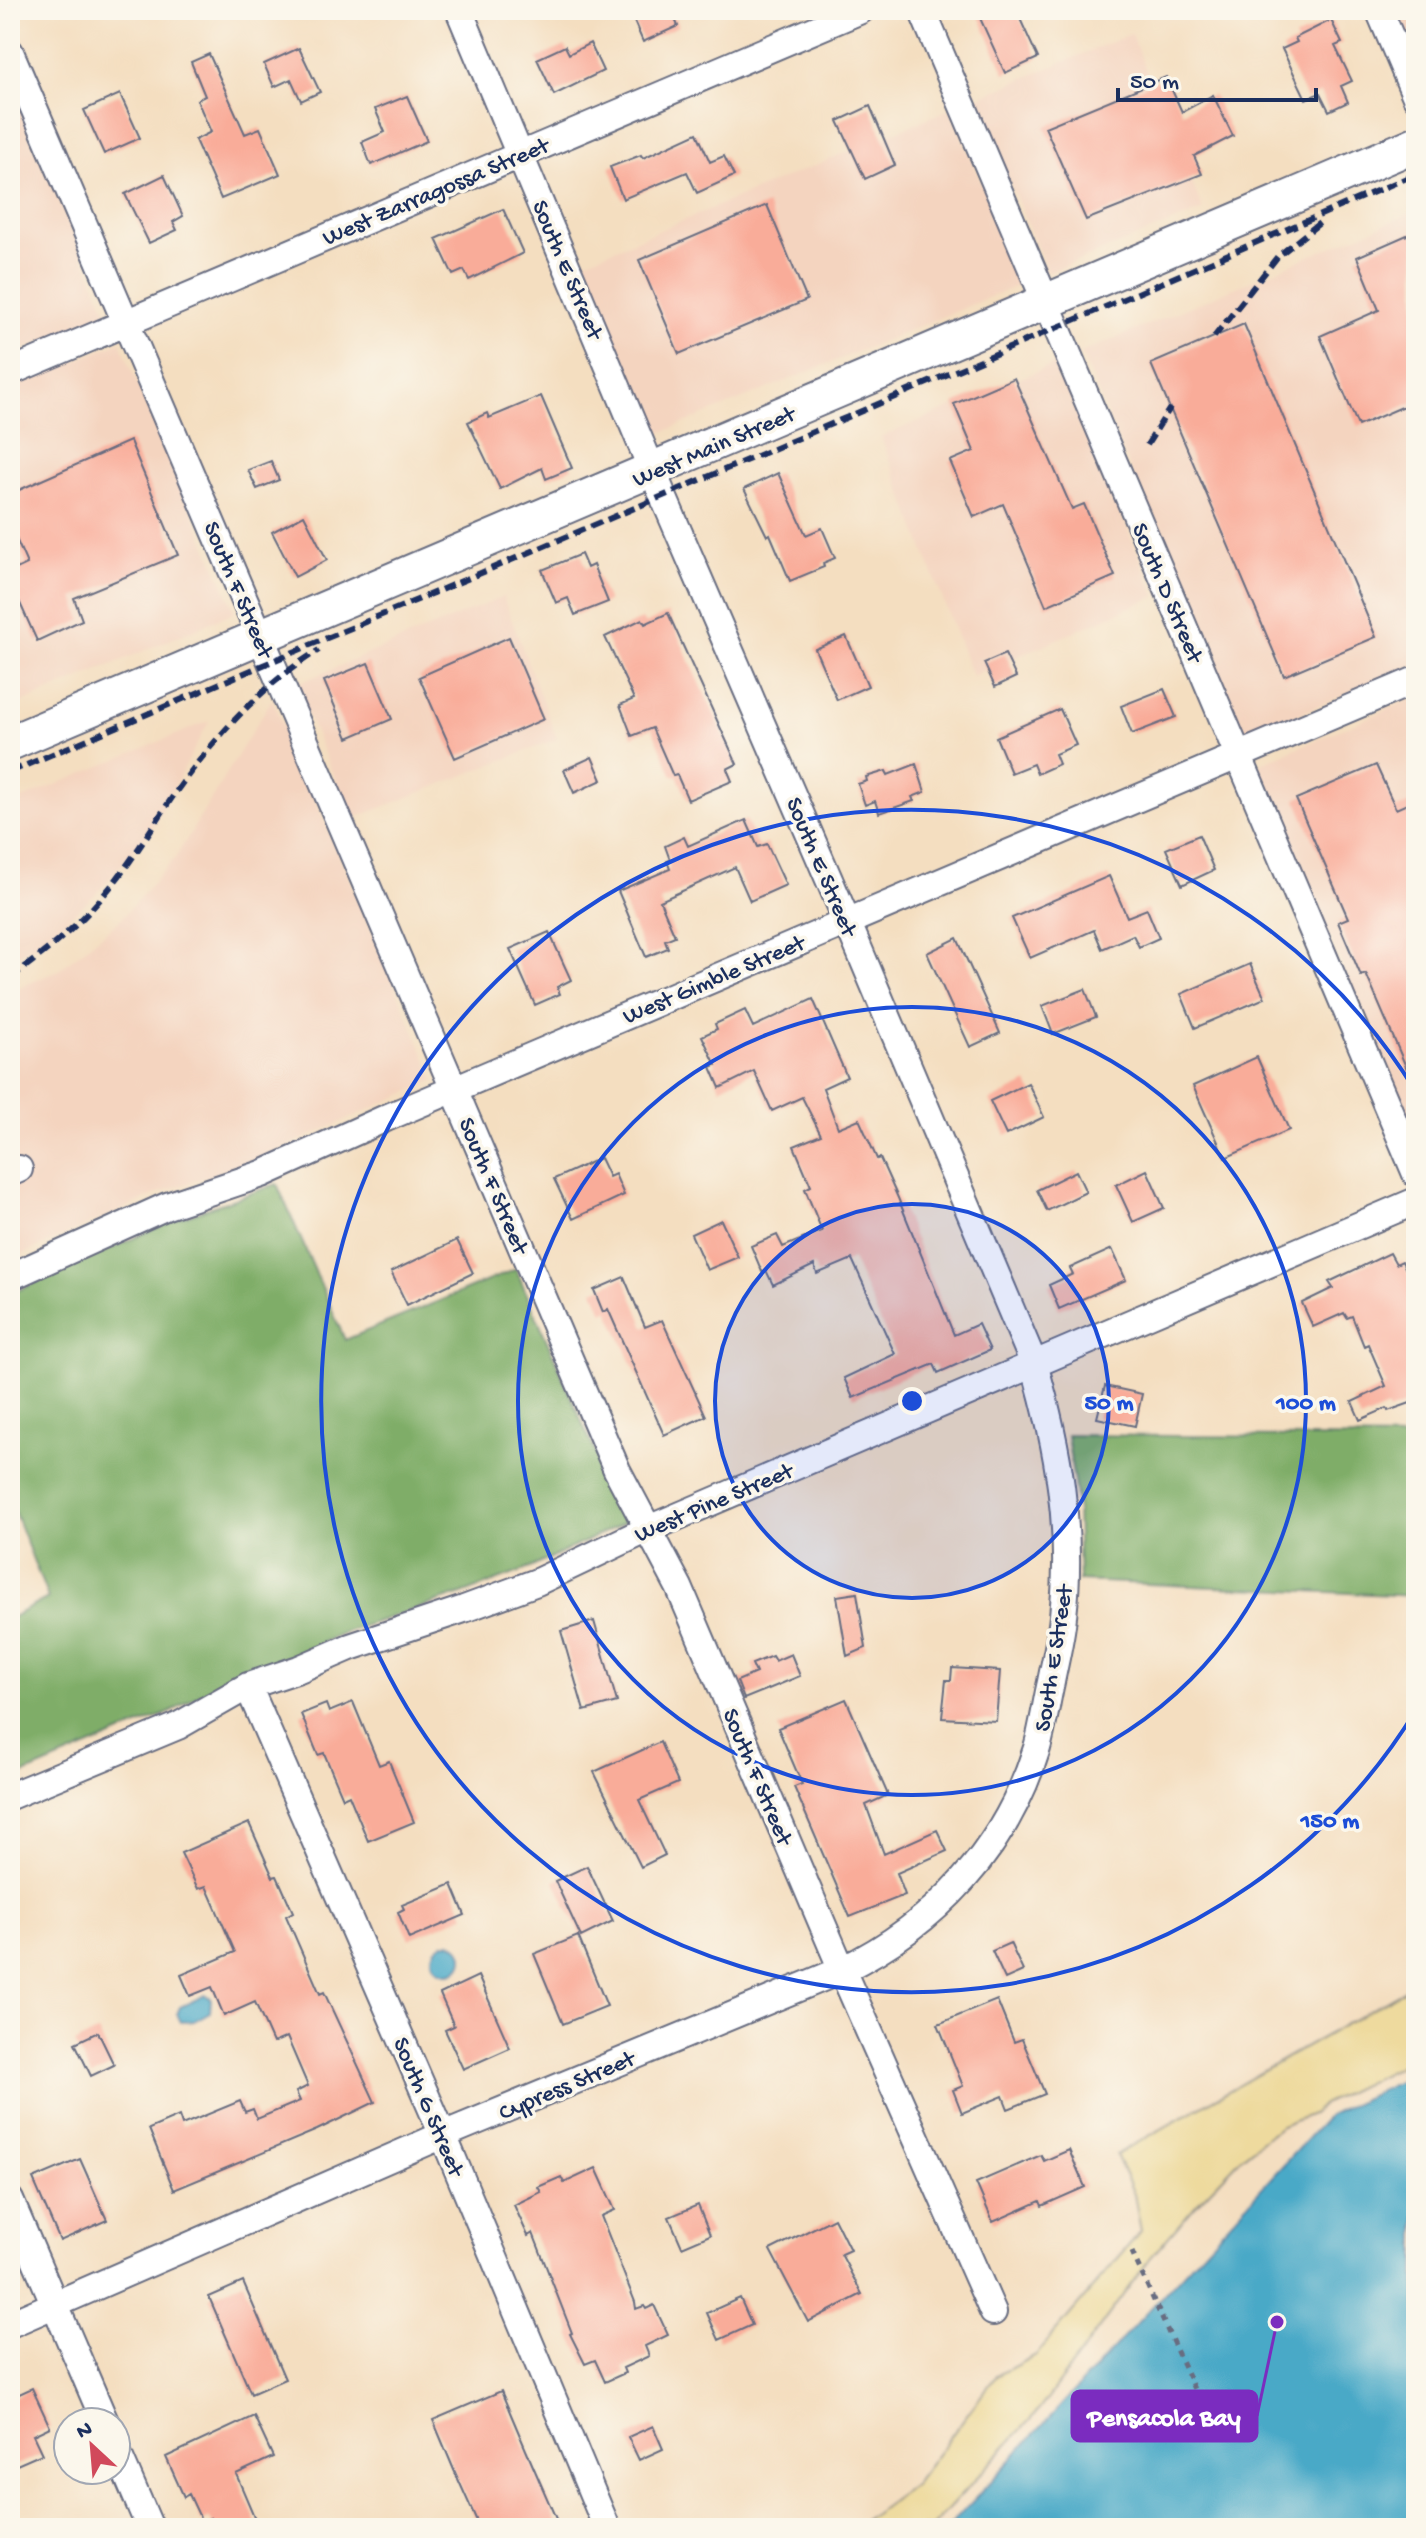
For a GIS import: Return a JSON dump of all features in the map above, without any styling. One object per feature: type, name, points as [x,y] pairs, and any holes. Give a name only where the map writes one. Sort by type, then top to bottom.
[{"type":"main road","name":"West Main Street","points":[[10,743],[1416,144]]},
{"type":"street","name":"South E Street","points":[[459,10],[1034,1364],[1056,1447],[1066,1539],[1063,1619],[1038,1746]]},
{"type":"street","name":"West Zarragossa Street","points":[[10,372],[861,10]]},
{"type":"street","name":"South D Street","points":[[922,10],[1416,1174]]},
{"type":"street","points":[[1379,10],[1416,97]]},
{"type":"street","name":"South F Street","points":[[10,52],[611,1456],[646,1530],[660,1548],[679,1587],[842,1970],[993,2312]]},
{"type":"street","name":"West Gimble Street","points":[[10,1277],[167,1206],[262,1174],[453,1089],[1416,680]]},
{"type":"street","name":"West Pine Street","points":[[10,1796],[178,1726],[248,1686],[537,1582],[646,1530],[1416,1201]]},
{"type":"street","name":"South G Street","points":[[248,1686],[443,2135],[607,2528]]},
{"type":"street","name":"Cypress Street","points":[[10,2324],[443,2135],[842,1970],[902,1936],[936,1909],[971,1873],[1001,1832],[1021,1793],[1038,1746]]},
{"type":"street","points":[[10,2200],[98,2406]]},
{"type":"street","points":[[132,2486],[150,2528]]},
{"type":"path","points":[[1132,2252],[1198,2398]]},
{"type":"shaded area","points":[[1394,10],[1416,10],[1416,63]]},
{"type":"shaded area","points":[[1131,34],[1203,210],[1048,273],[974,99]]},
{"type":"shaded area","points":[[10,85],[108,314],[10,355]]},
{"type":"shaded area","points":[[950,109],[1024,283],[653,436],[581,263]]},
{"type":"shaded area","points":[[1416,211],[1416,664],[1245,737],[1081,353]]},
{"type":"shaded area","points":[[120,342],[235,612],[10,708],[10,389]]},
{"type":"shaded area","points":[[1057,363],[1156,596],[972,676],[881,437]]},
{"type":"shaded area","points":[[503,597],[557,739],[352,819],[295,685]]},
{"type":"shaded area","points":[[1416,697],[1416,1140],[1257,765]]},
{"type":"shaded area","points":[[272,699],[435,1080],[256,1160],[161,1192],[10,1260],[10,992],[59,970],[119,921],[176,857]]},
{"type":"shaded area","points":[[209,721],[150,832],[97,893],[40,943],[10,958],[10,804]]},
{"type":"green space","points":[[277,1184],[345,1340],[516,1269],[628,1521],[530,1568],[345,1632],[294,1655],[230,1676],[171,1712],[10,1780],[10,1618],[48,1598],[10,1501],[10,1294],[174,1220]]},
{"type":"green space","points":[[1067,1435],[1416,1438],[1416,1596],[1079,1581],[1077,1502]]},
{"type":"sand","points":[[1416,1984],[1416,2058],[1323,2104],[1312,2114],[1279,2127],[1242,2157],[1151,2257],[1038,2411],[931,2528],[855,2528],[914,2485],[996,2376],[1036,2355],[1141,2231],[1134,2194],[1116,2155]]},
{"type":"water","points":[[448,1943],[454,1944],[462,1952],[462,1964],[454,1972],[448,1973],[442,1972],[434,1964],[433,1958],[434,1952],[442,1944]]},
{"type":"water","points":[[205,1995],[211,1998],[210,2012],[194,2021],[181,2022],[177,2014],[180,2007]]},
{"type":"water","points":[[1416,2073],[1416,2528],[948,2528],[1328,2116]]},
{"type":"building","points":[[629,10],[671,10],[678,26],[643,42]]},
{"type":"building","points":[[993,10],[1016,10],[1038,58],[1005,73],[979,16]]},
{"type":"building","points":[[1331,20],[1342,43],[1335,46],[1352,81],[1341,86],[1348,102],[1329,111],[1320,93],[1306,99],[1282,49],[1297,42],[1295,38]]},
{"type":"building","points":[[590,43],[603,71],[554,95],[537,59],[565,46],[569,54]]},
{"type":"building","points":[[299,48],[320,92],[301,101],[291,79],[274,87],[264,64]]},
{"type":"building","points":[[209,54],[245,134],[260,128],[280,174],[221,199],[195,140],[211,132],[197,100],[205,96],[191,62]]},
{"type":"building","points":[[1166,77],[1182,112],[1213,95],[1233,136],[1194,156],[1202,174],[1086,220],[1045,127]]},
{"type":"building","points":[[120,94],[140,138],[104,154],[84,110]]},
{"type":"building","points":[[407,96],[427,141],[371,165],[362,142],[385,132],[375,109]]},
{"type":"building","points":[[870,106],[895,165],[865,179],[838,121]]},
{"type":"building","points":[[697,133],[710,162],[724,156],[734,176],[697,193],[687,172],[623,199],[610,167],[641,155],[643,158]]},
{"type":"building","points":[[164,175],[183,216],[173,222],[177,230],[149,243],[125,194]]},
{"type":"building","points":[[767,205],[807,300],[679,354],[639,260]]},
{"type":"building","points":[[503,209],[523,253],[469,280],[464,270],[453,275],[436,239]]},
{"type":"building","points":[[1416,231],[1416,401],[1358,426],[1320,336],[1379,310],[1357,257]]},
{"type":"building","points":[[1244,324],[1376,637],[1284,676],[1151,364]]},
{"type":"building","points":[[1014,378],[1072,509],[1084,504],[1115,576],[1046,606],[1003,504],[974,517],[950,461],[974,451],[954,404]]},
{"type":"building","points":[[541,396],[572,468],[546,479],[542,468],[500,489],[468,422],[487,413],[489,418]]},
{"type":"building","points":[[130,441],[178,555],[74,598],[82,620],[37,641],[10,581],[10,572],[27,564],[10,525],[10,494]]},
{"type":"building","points":[[271,461],[279,480],[257,489],[248,470]]},
{"type":"building","points":[[778,473],[806,535],[822,528],[835,558],[823,563],[824,567],[790,581],[770,534],[767,536],[744,489]]},
{"type":"building","points":[[304,515],[327,560],[295,577],[272,532]]},
{"type":"building","points":[[581,554],[587,568],[593,565],[608,602],[575,615],[568,598],[556,603],[542,570]]},
{"type":"building","points":[[668,613],[737,764],[727,769],[732,781],[688,800],[677,775],[673,776],[652,728],[632,736],[620,705],[634,699],[605,637],[642,619],[645,624]]},
{"type":"building","points":[[846,636],[868,686],[837,700],[815,649]]},
{"type":"building","points":[[509,637],[544,719],[455,758],[419,677]]},
{"type":"building","points":[[1005,654],[1016,677],[995,687],[984,663]]},
{"type":"building","points":[[368,663],[392,719],[348,738],[324,681]]},
{"type":"building","points":[[1164,689],[1176,717],[1132,734],[1121,706]]},
{"type":"building","points":[[1060,709],[1076,745],[1055,754],[1059,764],[1037,774],[1033,764],[1011,773],[996,737]]},
{"type":"building","points":[[592,757],[602,780],[574,793],[564,770]]},
{"type":"building","points":[[916,764],[925,792],[912,797],[914,801],[879,813],[875,801],[865,805],[858,784],[867,781],[866,777],[886,771],[888,775]]},
{"type":"building","points":[[1376,765],[1396,809],[1416,800],[1416,1090],[1366,974],[1361,976],[1338,922],[1348,918],[1296,799]]},
{"type":"building","points":[[746,820],[758,847],[767,844],[786,885],[750,901],[735,867],[660,901],[675,936],[665,940],[668,948],[646,957],[618,891],[670,869],[665,846],[684,837],[688,846]]},
{"type":"building","points":[[1199,835],[1214,870],[1182,885],[1166,849]]},
{"type":"building","points":[[1109,876],[1127,917],[1147,909],[1159,938],[1139,947],[1133,935],[1102,949],[1094,930],[1030,958],[1012,918]]},
{"type":"building","points":[[549,932],[571,980],[557,987],[560,994],[535,1005],[510,949]]},
{"type":"building","points":[[957,938],[1000,1033],[970,1047],[927,953]]},
{"type":"building","points":[[1250,964],[1265,998],[1195,1028],[1181,994]]},
{"type":"building","points":[[1085,989],[1096,1017],[1053,1034],[1042,1006]]},
{"type":"building","points":[[813,999],[847,1077],[823,1088],[838,1128],[859,1119],[898,1198],[954,1335],[978,1324],[990,1350],[938,1373],[934,1364],[853,1398],[844,1378],[895,1354],[852,1259],[817,1274],[814,1265],[773,1285],[766,1270],[762,1272],[751,1246],[777,1235],[783,1247],[822,1231],[805,1189],[811,1186],[794,1146],[821,1135],[802,1097],[772,1111],[754,1071],[720,1088],[711,1067],[716,1065],[702,1036],[717,1029],[715,1024],[745,1010],[753,1027]]},
{"type":"building","points":[[1257,1057],[1289,1130],[1225,1158],[1193,1086]]},
{"type":"building","points":[[1028,1083],[1044,1117],[1006,1135],[990,1101]]},
{"type":"building","points":[[600,1158],[609,1177],[615,1174],[624,1195],[573,1219],[554,1179]]},
{"type":"building","points":[[1147,1170],[1164,1208],[1133,1222],[1116,1185]]},
{"type":"building","points":[[1076,1171],[1086,1192],[1047,1211],[1037,1190]]},
{"type":"building","points":[[721,1220],[738,1257],[707,1270],[691,1234]]},
{"type":"building","points":[[457,1240],[473,1273],[407,1305],[391,1272]]},
{"type":"building","points":[[1112,1249],[1126,1280],[1059,1309],[1049,1285],[1073,1274],[1070,1268]]},
{"type":"building","points":[[1390,1253],[1396,1264],[1402,1261],[1416,1291],[1416,1401],[1388,1411],[1387,1408],[1360,1420],[1352,1402],[1386,1386],[1368,1344],[1364,1346],[1352,1316],[1347,1318],[1344,1313],[1313,1327],[1302,1303],[1333,1288],[1329,1282]]},
{"type":"building","points":[[624,1277],[645,1327],[662,1320],[706,1416],[664,1435],[608,1309],[603,1312],[594,1290]]},
{"type":"building","points":[[1105,1386],[1142,1394],[1135,1426],[1097,1418]]},
{"type":"building","points":[[857,1593],[866,1648],[847,1656],[837,1596]]},
{"type":"building","points":[[594,1621],[617,1702],[584,1711],[561,1631]]},
{"type":"building","points":[[791,1654],[800,1676],[744,1699],[737,1681],[756,1673],[752,1664],[772,1656],[775,1661]]},
{"type":"building","points":[[952,1668],[1000,1671],[996,1721],[942,1718],[946,1680],[951,1680]]},
{"type":"building","points":[[846,1699],[888,1795],[866,1805],[884,1854],[937,1830],[947,1851],[897,1873],[905,1895],[850,1917],[794,1787],[802,1784],[778,1728]]},
{"type":"building","points":[[353,1702],[379,1765],[389,1761],[414,1822],[368,1841],[349,1795],[343,1798],[324,1753],[318,1755],[301,1714],[326,1704],[329,1712]]},
{"type":"building","points":[[660,1742],[678,1783],[639,1800],[665,1855],[641,1867],[594,1772]]},
{"type":"building","points":[[249,1823],[273,1877],[277,1876],[293,1912],[286,1916],[320,1994],[324,1992],[375,2102],[174,2190],[149,2129],[179,2116],[182,2125],[240,2101],[245,2112],[253,2109],[257,2119],[300,2101],[296,2092],[308,2086],[287,2037],[273,2043],[255,2002],[224,2016],[212,1987],[190,1996],[181,1975],[235,1952],[206,1886],[198,1889],[181,1853]]},
{"type":"building","points":[[587,1866],[613,1921],[581,1937],[555,1881]]},
{"type":"building","points":[[452,1884],[465,1915],[409,1939],[398,1912],[404,1909],[402,1905]]},
{"type":"building","points":[[578,1936],[607,2006],[563,2024],[534,1954]]},
{"type":"building","points":[[1010,1943],[1023,1971],[1005,1979],[992,1951]]},
{"type":"building","points":[[478,1976],[510,2048],[463,2069],[445,2030],[454,2026],[440,1994]]},
{"type":"building","points":[[997,2000],[1014,2042],[1022,2039],[1045,2094],[1008,2109],[1003,2096],[962,2113],[953,2090],[963,2086],[938,2024]]},
{"type":"building","points":[[98,2032],[114,2065],[91,2076],[75,2043]]},
{"type":"building","points":[[1069,2150],[1085,2187],[1042,2206],[1040,2201],[993,2222],[976,2183],[1041,2155],[1044,2161]]},
{"type":"building","points":[[80,2159],[107,2220],[60,2241],[33,2179]]},
{"type":"building","points":[[596,2168],[615,2210],[601,2216],[636,2309],[654,2305],[668,2335],[645,2346],[649,2356],[623,2368],[625,2373],[605,2382],[595,2360],[585,2364],[570,2334],[533,2233],[528,2236],[514,2205],[541,2192],[538,2187],[561,2177],[564,2183]]},
{"type":"building","points":[[698,2205],[710,2235],[682,2247],[669,2217]]},
{"type":"building","points":[[834,2218],[850,2250],[841,2254],[862,2294],[808,2322],[770,2250]]},
{"type":"building","points":[[243,2282],[285,2379],[251,2394],[209,2297]]},
{"type":"building","points":[[740,2298],[752,2325],[719,2340],[707,2313]]},
{"type":"building","points":[[10,2386],[15,2396],[32,2388],[50,2427],[33,2435],[42,2454],[10,2468]]},
{"type":"building","points":[[501,2391],[560,2528],[480,2528],[454,2470],[433,2420]]},
{"type":"building","points":[[254,2416],[273,2457],[236,2474],[259,2528],[214,2528],[210,2518],[202,2522],[189,2494],[184,2497],[166,2457]]},
{"type":"building","points":[[653,2426],[663,2449],[639,2460],[628,2437]]},
{"type":"railway","points":[[10,772],[1416,174]]},
{"type":"railway","points":[[1214,337],[1278,256],[1322,221]]},
{"type":"railway","points":[[1147,445],[1170,408]]},
{"type":"railway","points":[[10,978],[81,920],[102,897],[183,782],[228,727],[280,677],[319,650]]},
{"type":"place","name":"Pensacola Bay","points":[[1277,2322]]}]
